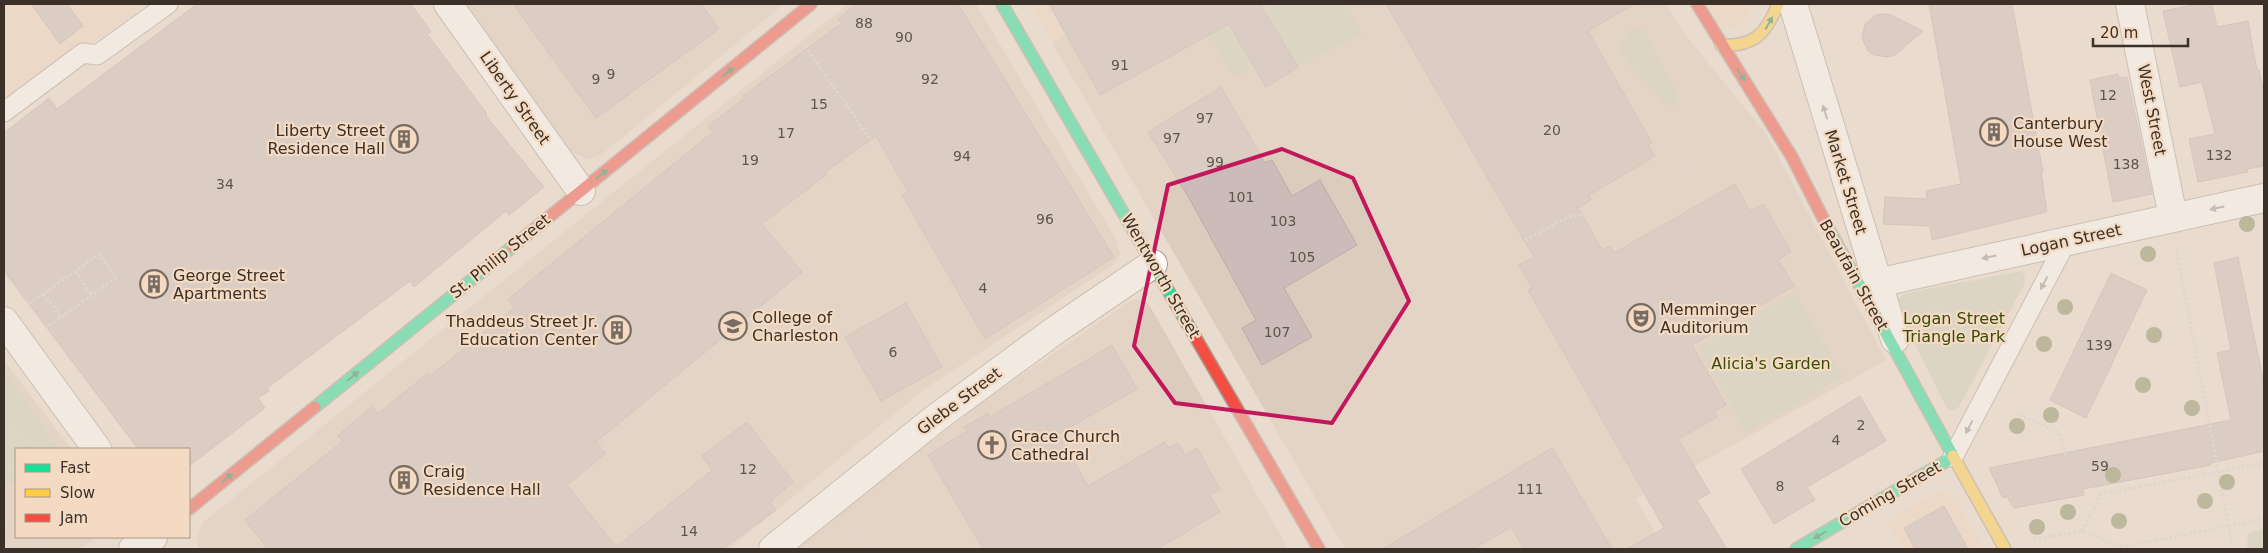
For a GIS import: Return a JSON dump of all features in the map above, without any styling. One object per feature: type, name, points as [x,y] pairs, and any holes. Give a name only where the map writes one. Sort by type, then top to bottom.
[{"type":"street","name":"Liberty Street","points":[[448,4],[581,192]]},
{"type":"street","name":"St. Philip Street","points":[[190,508],[811,4]]},
{"type":"street","name":"Wentworth Street","points":[[1002,4],[1319,549]]},
{"type":"street","name":"Beaufain Street","points":[[1697,4],[1792,157],[1848,267],[1901,359],[2005,549]]},
{"type":"street","points":[[1721,45],[1744,45],[1758,37],[1770,22],[1778,4]]},
{"type":"street","name":"Market Street","points":[[1793,4],[1901,359]]},
{"type":"street","name":"West Street","points":[[2130,4],[2173,217]]},
{"type":"street","name":"Logan Street","points":[[1877,283],[2264,198]]},
{"type":"street","name":"Glebe Street","points":[[773,549],[936,418],[1057,328],[1153,264]]},
{"type":"street","points":[[9,320],[96,448]]},
{"type":"street","name":"Coming Street","points":[[1796,549],[1953,457]]},
{"type":"street","points":[[133,549],[151,538]]},
{"type":"street","points":[[162,538],[171,549]]},
{"type":"lane","points":[[4,112],[83,53],[97,55],[168,4]]},
{"type":"lane","name":"Coming Street","points":[[1953,457],[2067,240]]},
{"type":"path","points":[[1378,4],[1390,37],[1404,59],[1430,127],[1473,168],[1493,222],[1502,238],[1511,244],[1520,243],[1568,217],[1610,211],[1737,141]]},
{"type":"path","points":[[492,26],[510,12],[594,128],[575,141]]},
{"type":"path","points":[[805,45],[882,156]]},
{"type":"path","points":[[2176,244],[2233,549]]},
{"type":"path","points":[[602,448],[808,271],[800,261],[816,249]]},
{"type":"path","points":[[9,320],[99,254],[116,278],[40,333]]},
{"type":"path","points":[[75,271],[92,295]]},
{"type":"path","points":[[44,294],[61,318]]},
{"type":"path","points":[[1920,300],[1960,318]]},
{"type":"path","points":[[1964,310],[1980,317],[1972,333],[1956,326],[1960,318],[1964,310]]},
{"type":"path","points":[[2015,412],[2060,434],[2066,456]]},
{"type":"path","points":[[4,428],[39,448],[54,438]]},
{"type":"path","points":[[2082,531],[2100,494],[2264,463]]},
{"type":"path","points":[[4,472],[15,465]]},
{"type":"path","points":[[2025,541],[2082,531],[2122,547],[2264,519]]},
{"type":"path","points":[[847,526],[871,549]]},
{"type":"path","points":[[1228,549],[1270,526]]},
{"type":"path","points":[[1207,533],[1216,549]]},
{"type":"path","points":[[35,538],[41,549]]},
{"type":"highlighted area","points":[[1282,149],[1353,178],[1409,301],[1332,423],[1175,403],[1134,346],[1168,185]]},
{"type":"shaded area","points":[[4,4],[147,4],[4,106]]},
{"type":"shaded area","points":[[466,4],[784,4],[601,155],[587,159],[572,152]]},
{"type":"shaded area","name":"College of Charleston","points":[[848,4],[976,4],[1118,243],[1120,255],[1113,265],[926,388],[729,549],[199,549],[197,540],[202,523]]},
{"type":"shaded area","points":[[1030,4],[1106,4],[1053,44]]},
{"type":"shaded area","points":[[1106,4],[1666,4],[1683,32],[1766,134],[1886,360],[1635,499],[1666,549],[1345,549],[1053,44]]},
{"type":"shaded area","points":[[1700,4],[1751,4],[1749,14],[1743,22],[1733,28],[1723,29]]},
{"type":"shaded area","points":[[1144,299],[1151,308],[1288,549],[794,549],[982,402],[1132,300]]},
{"type":"shaded area","points":[[4,360],[70,448],[15,448],[15,538],[96,538],[79,549],[4,549]]},
{"type":"shaded area","points":[[1944,492],[1957,501],[1983,549],[1904,549],[1888,522],[1930,496]]},
{"type":"green space","points":[[1251,4],[1259,4],[1266,12],[1276,4],[1346,4],[1362,33],[1297,68],[1286,48],[1234,77],[1209,35]]},
{"type":"green space","points":[[1638,29],[1644,32],[1677,94],[1679,102],[1675,106],[1670,107],[1664,103],[1620,52],[1622,42],[1631,30]]},
{"type":"green space","name":"Logan Street Triangle Park","points":[[2021,271],[2025,276],[2024,285],[1959,407],[1953,411],[1947,409],[1897,308],[1898,299],[1907,293]]},
{"type":"green space","name":"Alicia's Garden","points":[[1795,293],[1843,377],[1746,433],[1699,348]]},
{"type":"green space","points":[[4,371],[59,448],[15,448],[15,482],[4,489]]},
{"type":"green space","points":[[2264,528],[2264,549],[2247,549],[2248,534]]},
{"type":"building","points":[[31,4],[67,4],[83,26],[60,44]]},
{"type":"building","points":[[197,4],[411,4],[431,32],[427,34],[487,114],[486,116],[544,187],[509,215],[506,211],[414,287],[410,281],[267,388],[269,391],[258,398],[265,408],[190,465],[190,448],[137,448],[4,271],[4,133],[49,98],[57,109]]},
{"type":"building","points":[[513,4],[701,4],[719,29],[596,118]]},
{"type":"building","name":"College of Charleston","points":[[856,4],[958,4],[1114,257],[985,339],[902,195],[908,192],[876,136],[825,172],[827,174],[762,224],[802,272],[596,442],[606,453],[567,485],[616,547],[712,470],[702,456],[747,422],[793,482],[770,502],[776,510],[722,549],[268,549],[245,520],[343,441],[338,435],[372,407],[378,414],[428,373],[430,376],[515,307],[508,299],[713,132],[708,126],[745,98],[743,96],[842,23],[838,19]]},
{"type":"building","points":[[1049,4],[1265,4],[1261,6],[1298,67],[1266,87],[1229,24],[1100,95]]},
{"type":"building","points":[[1386,4],[1634,4],[1588,31],[1652,143],[1648,145],[1655,156],[1589,195],[1591,200],[1578,208],[1602,250],[1610,246],[1614,253],[1735,184],[1750,211],[1764,204],[1791,252],[1778,260],[1794,286],[1692,345],[1726,405],[1714,412],[1717,417],[1678,439],[1710,493],[1697,500],[1727,549],[1627,549],[1664,528],[1528,290],[1532,288],[1519,265],[1534,257]]},
{"type":"building","name":"Canterbury House West","points":[[1929,4],[2012,4],[2043,172],[2041,172],[2047,212],[1932,240],[1930,226],[1883,224],[1885,197],[1927,199],[1926,191],[1961,184]]},
{"type":"building","points":[[2198,4],[2212,4],[2217,27],[2248,21],[2257,70],[2259,70],[2264,94],[2264,166],[2247,169],[2248,172],[2198,182],[2189,139],[2215,134],[2202,82],[2180,87],[2163,11]]},
{"type":"building","points":[[1876,15],[1891,15],[1923,31],[1895,55],[1888,57],[1874,55],[1868,51],[1862,38],[1865,24]]},
{"type":"building","points":[[2118,74],[2119,78],[2127,77],[2152,194],[2113,202],[2090,80]]},
{"type":"building","points":[[1221,87],[1265,163],[1272,160],[1292,196],[1320,180],[1357,245],[1284,288],[1312,337],[1262,365],[1242,328],[1256,320],[1189,198],[1148,132]]},
{"type":"building","points":[[2238,257],[2264,385],[2264,451],[2211,463],[2211,465],[2083,489],[2084,495],[2014,508],[2007,497],[2003,498],[1989,468],[2231,420],[2217,353],[2231,350],[2214,263]]},
{"type":"building","points":[[2111,273],[2147,290],[2086,418],[2050,400]]},
{"type":"building","points":[[906,303],[942,367],[881,401],[845,337]]},
{"type":"building","name":"Grace Church Cathedral","points":[[1112,345],[1137,389],[1058,434],[1088,486],[1165,442],[1168,448],[1178,443],[1185,455],[1197,448],[1220,489],[1210,495],[1220,512],[1157,549],[983,549],[928,455],[967,431],[964,427],[988,413],[990,417]]},
{"type":"building","points":[[1860,396],[1886,441],[1807,487],[1815,500],[1774,524],[1741,469]]},
{"type":"building","points":[[1552,448],[1612,549],[1524,549],[1511,527],[1473,549],[1383,549]]},
{"type":"building","points":[[1944,506],[1968,549],[1915,549],[1904,528]]},
{"type":"traffic: fast","points":[[1002,4],[1187,323]]},
{"type":"traffic: fast","points":[[1825,222],[1953,456]]},
{"type":"traffic: fast","points":[[315,407],[512,247]]},
{"type":"traffic: fast","points":[[1796,549],[1953,457]]},
{"type":"traffic: slow","points":[[1721,45],[1742,44],[1757,36],[1769,23],[1778,4]]},
{"type":"traffic: slow","points":[[1953,456],[2005,549]]},
{"type":"traffic: jam","points":[[512,247],[811,4]]},
{"type":"traffic: jam","points":[[1697,4],[1792,157],[1825,222]]},
{"type":"traffic: jam","points":[[1187,323],[1319,549]]},
{"type":"traffic: jam","points":[[190,508],[315,407]]},
{"type":"place","name":"Canterbury House West","points":[[1994,132]]},
{"type":"place","name":"Liberty Street Residence Hall","points":[[404,139]]},
{"type":"place","name":"George Street Apartments","points":[[154,284]]},
{"type":"place","name":"Memminger Auditorium","points":[[1641,318]]},
{"type":"place","name":"College of Charleston","points":[[733,326]]},
{"type":"place","name":"Thaddeus Street Jr. Education Center","points":[[617,330]]},
{"type":"place","name":"Grace Church Cathedral","points":[[992,445]]},
{"type":"place","name":"Craig Residence Hall","points":[[404,480]]}]
